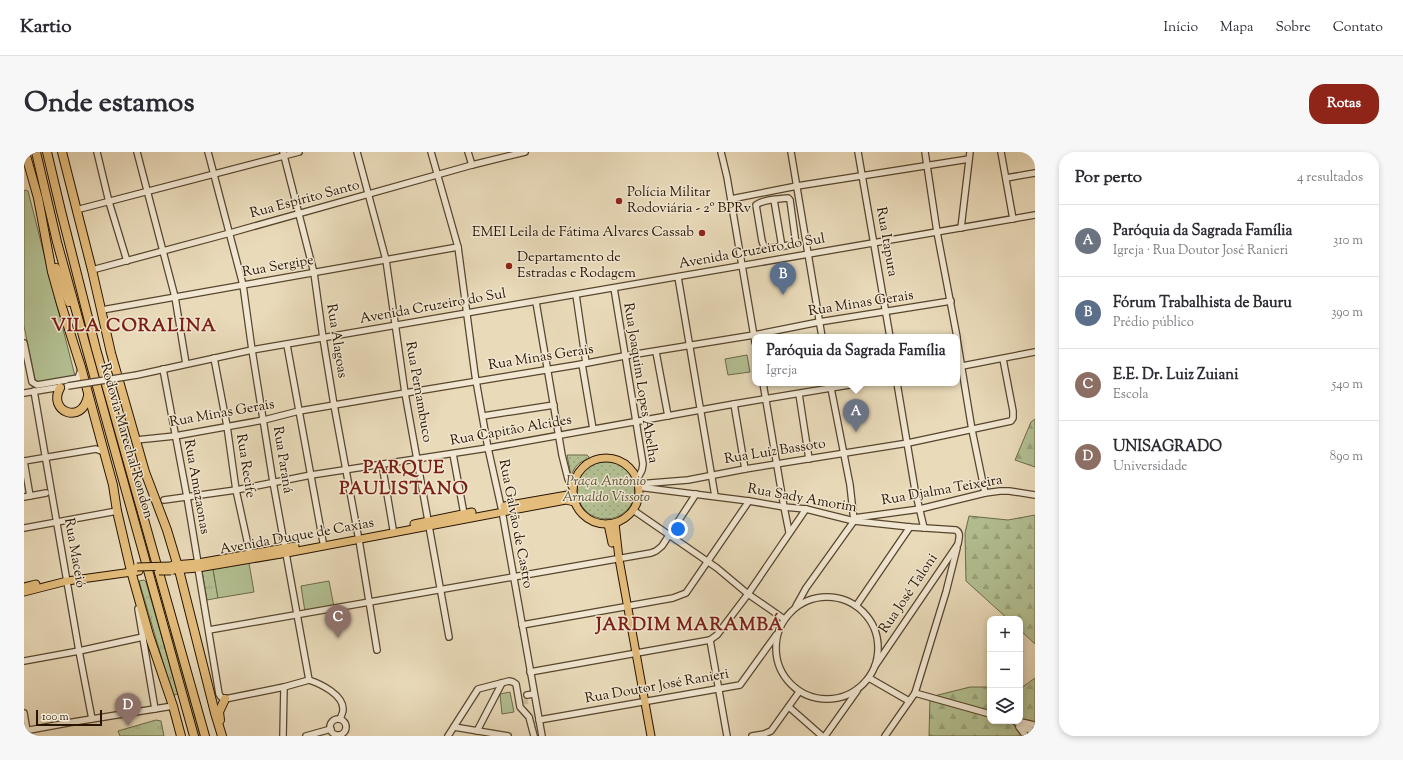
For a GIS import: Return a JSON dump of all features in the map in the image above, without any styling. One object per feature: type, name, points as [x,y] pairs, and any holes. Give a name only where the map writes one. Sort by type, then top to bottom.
[{"type":"highway","points":[[25,152],[38,198],[61,304],[81,367],[104,452],[117,511],[134,569],[149,635],[173,706],[181,736]]},
{"type":"highway","name":"Rodovia Marechal Rondon","points":[[36,152],[51,221],[194,736]]},
{"type":"highway","name":"Rodovia Marechal Rondon","points":[[47,152],[96,348],[205,736]]},
{"type":"highway","points":[[62,152],[102,310],[111,353],[145,472],[167,530],[175,568],[222,733]]},
{"type":"highway","points":[[46,240],[89,360]]},
{"type":"highway","points":[[64,387],[57,392],[58,403],[65,411],[70,413],[75,413],[84,407],[88,395]]},
{"type":"highway","points":[[222,733],[219,712],[225,699]]},
{"type":"main road","points":[[601,459],[619,461],[633,472],[638,484],[637,502],[633,510],[628,516],[612,524],[597,523],[589,520],[578,509],[574,502],[572,492],[576,477],[584,466],[592,461],[601,459]]},
{"type":"main road","name":"Avenida Duque de Caxias","points":[[198,566],[250,554],[286,551],[323,542],[358,538],[393,529],[501,509],[572,492]]},
{"type":"main road","name":"Avenida Duque de Caxias","points":[[24,587],[134,569],[198,566],[358,538],[464,514],[566,500],[574,502]]},
{"type":"main road","points":[[612,524],[643,702],[647,736]]},
{"type":"main road","name":"Avenida Duque de Caxias","points":[[24,592],[67,579]]},
{"type":"main road","points":[[643,702],[651,736]]},
{"type":"street","points":[[97,152],[109,202],[127,261]]},
{"type":"street","points":[[136,152],[175,297],[186,364]]},
{"type":"street","name":"Rua Paraná","points":[[208,152],[243,285],[273,482],[309,680]]},
{"type":"street","points":[[76,210],[214,174],[283,154],[299,152]]},
{"type":"street","name":"Rua Pernambuco","points":[[357,152],[386,260],[405,393],[418,458],[428,523],[449,637]]},
{"type":"street","name":"Rua Galvão de Castro","points":[[431,152],[458,247],[476,380],[514,577],[542,736]]},
{"type":"street","points":[[468,152],[472,165]]},
{"type":"street","name":"Rua Espírito Santo","points":[[92,270],[369,195],[507,154],[525,152]]},
{"type":"street","points":[[721,152],[743,265],[754,334]]},
{"type":"street","points":[[791,152],[822,334]]},
{"type":"street","name":"Rua Itapura","points":[[858,152],[890,334]]},
{"type":"street","points":[[925,152],[937,232],[956,334]]},
{"type":"street","points":[[961,228],[970,152]]},
{"type":"street","points":[[1002,152],[1013,218]]},
{"type":"street","name":"Rua Alagoas","points":[[283,154],[314,273],[334,405],[377,650]]},
{"type":"street","points":[[730,199],[796,186],[969,159]]},
{"type":"street","points":[[1006,178],[1035,174]]},
{"type":"street","points":[[764,193],[765,202]]},
{"type":"street","points":[[788,198],[790,200],[796,243],[795,245],[768,249],[764,247],[756,206],[765,202],[788,198]]},
{"type":"street","points":[[774,200],[782,247]]},
{"type":"street","name":"Avenida Cruzeiro do Sul","points":[[24,393],[137,375],[252,350],[1035,215]]},
{"type":"street","name":"Rua Sergipe","points":[[102,310],[458,247]]},
{"type":"street","points":[[678,277],[715,496]]},
{"type":"street","name":"Rua Joaquim Lopes Abelha","points":[[614,288],[643,464],[638,484]]},
{"type":"street","points":[[576,294],[593,429]]},
{"type":"street","name":"Rua Minas Gerais","points":[[759,334],[820,322],[951,301]]},
{"type":"street","points":[[536,302],[559,436],[572,492]]},
{"type":"street","name":"Rua Minas Gerais","points":[[136,440],[175,436],[264,420],[299,411],[476,380],[584,364],[752,335]]},
{"type":"street","points":[[24,343],[32,382],[38,385],[78,378],[81,367]]},
{"type":"street","points":[[287,345],[323,542]]},
{"type":"street","points":[[656,352],[668,416]]},
{"type":"street","points":[[960,366],[1035,352]]},
{"type":"street","name":"Rua Recife","points":[[214,358],[227,426],[236,490],[250,554]]},
{"type":"street","name":"Rua Luiz Bassoto","points":[[638,484],[673,482],[908,443],[1011,421],[1013,418],[1013,411],[1003,359]]},
{"type":"street","name":"Rua Amazaonas","points":[[163,369],[187,497],[219,694],[225,699]]},
{"type":"street","points":[[960,371],[985,493]]},
{"type":"street","points":[[764,386],[789,532]]},
{"type":"street","points":[[830,386],[850,485],[854,520],[806,588],[796,607],[784,619],[777,634],[775,650],[778,666],[787,681],[799,692],[824,700],[837,699],[849,695],[860,688]]},
{"type":"street","name":"Rua Capitão Alcides","points":[[164,500],[236,490],[311,475],[453,454],[559,436],[734,404],[799,394],[830,386]]},
{"type":"street","points":[[898,386],[915,490],[924,528]]},
{"type":"street","name":"Rua Maceió","points":[[34,391],[44,457],[92,719]]},
{"type":"street","points":[[799,394],[809,459]]},
{"type":"street","points":[[734,404],[745,469]]},
{"type":"street","points":[[483,416],[554,405]]},
{"type":"street","points":[[46,494],[27,496],[24,461],[96,449],[104,452]]},
{"type":"street","points":[[453,454],[464,514]]},
{"type":"street","points":[[382,464],[393,529]]},
{"type":"street","name":"Rua Sady Amorim","points":[[638,484],[749,501],[784,508],[806,509],[854,520],[910,527],[956,530],[959,534]]},
{"type":"street","name":"Rua Djalma Teixeira","points":[[854,520],[920,509],[985,493],[1009,491],[1035,496]]},
{"type":"street","points":[[209,630],[656,551],[696,494]]},
{"type":"street","points":[[522,625],[681,596],[686,593],[749,501]]},
{"type":"street","points":[[530,672],[710,640],[716,635],[748,594],[806,509]]},
{"type":"street","points":[[633,510],[708,561],[748,594],[784,619]]},
{"type":"street","points":[[24,528],[117,511]]},
{"type":"street","points":[[856,606],[910,527]]},
{"type":"street","name":"Rua José Taloni","points":[[875,666],[958,544],[959,534]]},
{"type":"street","points":[[885,736],[915,693],[946,592],[958,544]]},
{"type":"street","points":[[134,569],[155,709]]},
{"type":"street","points":[[789,707],[824,736],[869,678],[875,666],[878,650],[876,633],[868,618],[856,606],[842,599],[826,597],[810,600],[796,607]]},
{"type":"street","name":"Rua Doutor José Ranieri","points":[[539,720],[740,685],[777,634]]},
{"type":"street","points":[[24,661],[143,637]]},
{"type":"street","points":[[710,640],[727,736]]},
{"type":"street","points":[[869,678],[909,701]]},
{"type":"street","points":[[225,699],[284,687],[309,680],[329,690],[340,698],[344,709],[340,719]]},
{"type":"street","points":[[448,736],[478,689],[513,682],[516,684],[523,699],[520,707],[529,718],[534,736]]},
{"type":"street","points":[[476,730],[502,683]]},
{"type":"street","points":[[283,736],[284,687]]},
{"type":"street","points":[[752,736],[771,731],[799,692]]},
{"type":"street","points":[[915,693],[987,713]]},
{"type":"street","points":[[523,699],[535,697]]},
{"type":"street","points":[[24,713],[26,731],[173,706]]},
{"type":"street","points":[[340,719],[346,725],[346,734],[337,734],[332,732],[330,725],[332,721],[340,719]]},
{"type":"street","points":[[1017,724],[1026,736]]},
{"type":"street","points":[[1020,724],[1033,730]]},
{"type":"street","points":[[454,727],[508,736]]},
{"type":"street","points":[[306,736],[331,729]]},
{"type":"green space","points":[[25,190],[28,191],[75,376],[38,383],[35,379],[24,326]]},
{"type":"green space","points":[[747,355],[750,372],[728,375],[725,359]]},
{"type":"green space","points":[[1035,419],[1035,467],[1015,460],[1031,422]]},
{"type":"green space","points":[[567,455],[587,455],[589,459],[577,465],[571,476]]},
{"type":"green space","name":"Praça Antônio Arnaldo Vissoto","points":[[606,461],[617,463],[630,474],[633,479],[635,490],[633,501],[622,514],[617,517],[606,519],[595,517],[582,506],[579,501],[577,490],[579,479],[590,466],[595,463]]},
{"type":"green space","points":[[1035,515],[1035,644],[1023,633],[1023,616],[1005,616],[966,581],[965,533],[969,516],[1008,520]]},
{"type":"green space","points":[[249,563],[254,592],[218,598],[213,569]]},
{"type":"green space","points":[[213,569],[218,598],[207,600],[202,571]]},
{"type":"green space","points":[[144,580],[146,582],[178,694],[174,695],[172,693],[139,581]]},
{"type":"green space","points":[[329,581],[334,607],[305,612],[301,586]]},
{"type":"green space","points":[[176,635],[203,736],[197,736],[169,636]]},
{"type":"green space","points":[[1035,678],[1035,736],[929,736],[930,697],[970,687],[987,687],[987,724],[1023,724],[1024,686]]},
{"type":"green space","points":[[510,692],[514,712],[502,714],[500,694]]},
{"type":"green space","points":[[156,720],[161,721],[164,736],[120,736],[118,731]]},
{"type":"tunnel","points":[[523,702],[528,701]]},
{"type":"place","name":"Polícia Militar Rodoviária - 2º BPRv","points":[[619,201]]},
{"type":"place","name":"EMEI Leila de Fátima Alvares Cassab","points":[[702,233]]},
{"type":"place","name":"Departamento de Estradas e Rodagem","points":[[509,266]]},
{"type":"place","name":"Fórum Trabalhista de Bauru","points":[[783,295]]},
{"type":"place","name":"Paróquia da Sagrada Família","points":[[856,432]]},
{"type":"place","name":"E.E. Dr. Luiz Zuiani","points":[[338,638]]},
{"type":"place","name":"UNISAGRADO","points":[[128,726]]},
{"type":"district","name":"VILA CORALINA","points":[[134,327]]},
{"type":"district","name":"PARQUE PAULISTANO","points":[[404,479]]},
{"type":"district","name":"JARDIM MARAMBÁ","points":[[690,626]]}]
